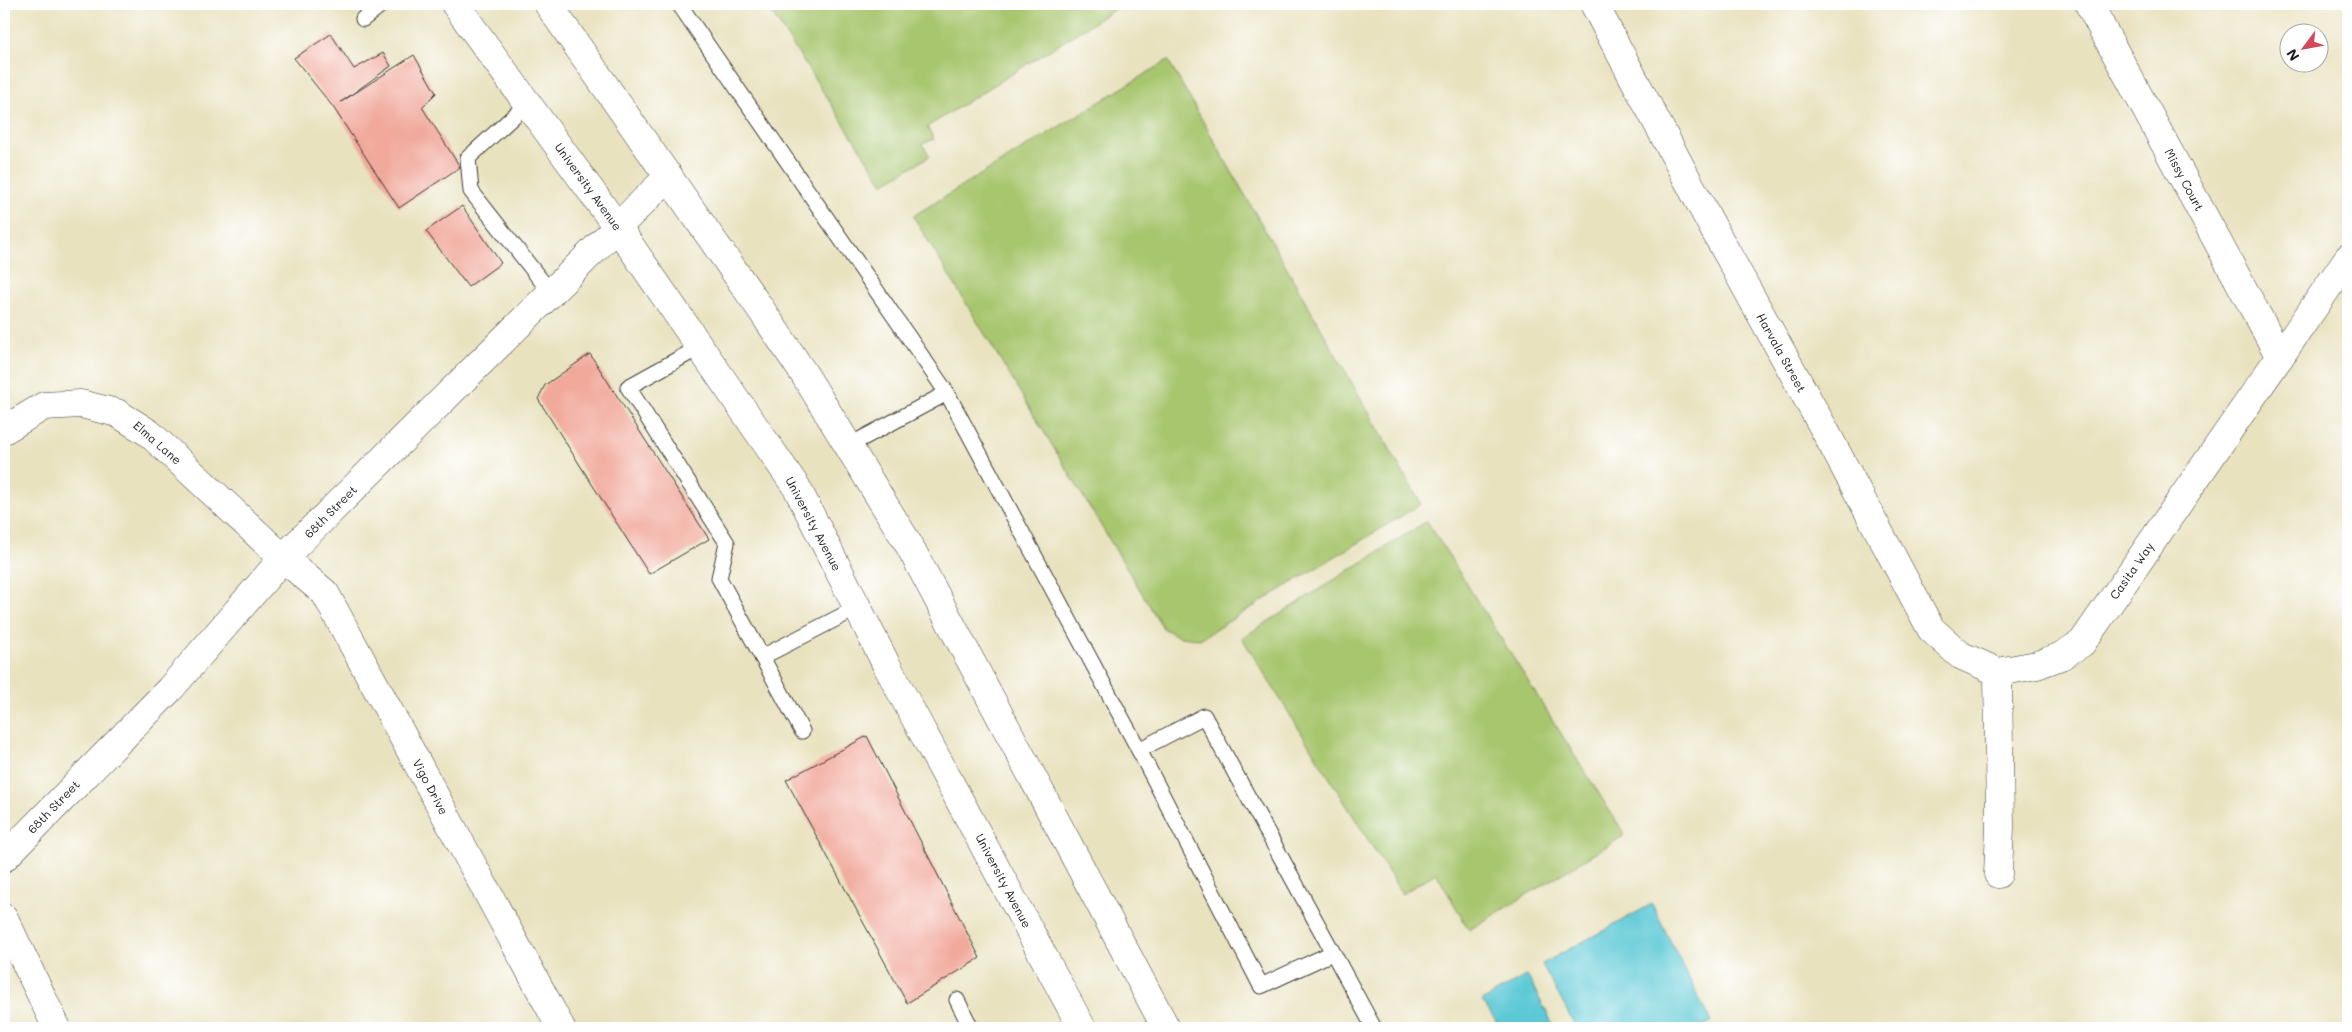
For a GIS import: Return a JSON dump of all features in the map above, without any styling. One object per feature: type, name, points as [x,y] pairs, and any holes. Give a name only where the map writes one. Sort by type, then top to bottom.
[{"type":"street","name":"University Avenue","points":[[455,4],[618,228],[797,488],[857,608],[1082,1028]]},
{"type":"street","points":[[548,4],[762,310],[909,546],[1166,1028]]},
{"type":"street","name":"Harvala Street","points":[[1594,4],[1931,630],[1960,655],[1998,672]]},
{"type":"street","name":"Missy Court","points":[[2089,4],[2280,357]]},
{"type":"street","name":"68th Street","points":[[4,858],[170,689],[284,558],[669,176]]},
{"type":"street","name":"Casita Way","points":[[1998,672],[2037,665],[2061,656],[2082,643],[2348,258]]},
{"type":"street","name":"Elma Lane","points":[[4,430],[44,406],[81,404],[117,413],[149,432],[284,558]]},
{"type":"street","name":"Vigo Drive","points":[[284,558],[325,593],[561,1028]]},
{"type":"street","points":[[1998,672],[2000,827],[1998,874]]},
{"type":"street","points":[[4,918],[57,1028]]},
{"type":"lane","points":[[362,19],[382,4]]},
{"type":"lane","points":[[679,4],[947,393],[1139,750],[1261,986],[1332,953]]},
{"type":"lane","points":[[528,104],[468,158],[471,190],[551,293]]},
{"type":"lane","points":[[700,347],[628,387],[727,543],[719,578],[802,731]]},
{"type":"lane","points":[[848,446],[947,393]]},
{"type":"lane","points":[[762,657],[857,608]]},
{"type":"lane","points":[[1139,750],[1204,716],[1374,1028]]},
{"type":"lane","points":[[957,1000],[971,1028]]},
{"type":"green space","points":[[766,4],[1123,4],[927,127],[934,139],[922,144],[930,156],[883,184]]},
{"type":"green space","points":[[1168,60],[1421,504],[1200,639],[1179,637],[1163,628],[913,216]]},
{"type":"green space","points":[[1427,521],[1625,835],[1469,930],[1436,873],[1402,894],[1242,638]]},
{"type":"water","points":[[1652,904],[1711,1022],[1700,1028],[1576,1028],[1542,964]]},
{"type":"water","points":[[1527,975],[1555,1028],[1501,1028],[1482,1001]]},
{"type":"building","points":[[331,34],[354,69],[383,53],[391,66],[341,102],[414,55],[436,93],[422,107],[460,167],[399,208],[333,107],[294,58]]},
{"type":"building","points":[[462,206],[501,263],[468,287],[426,231]]},
{"type":"building","points":[[590,354],[709,539],[649,574],[538,399],[545,385]]},
{"type":"building","points":[[867,736],[980,958],[907,1003],[786,780]]}]
